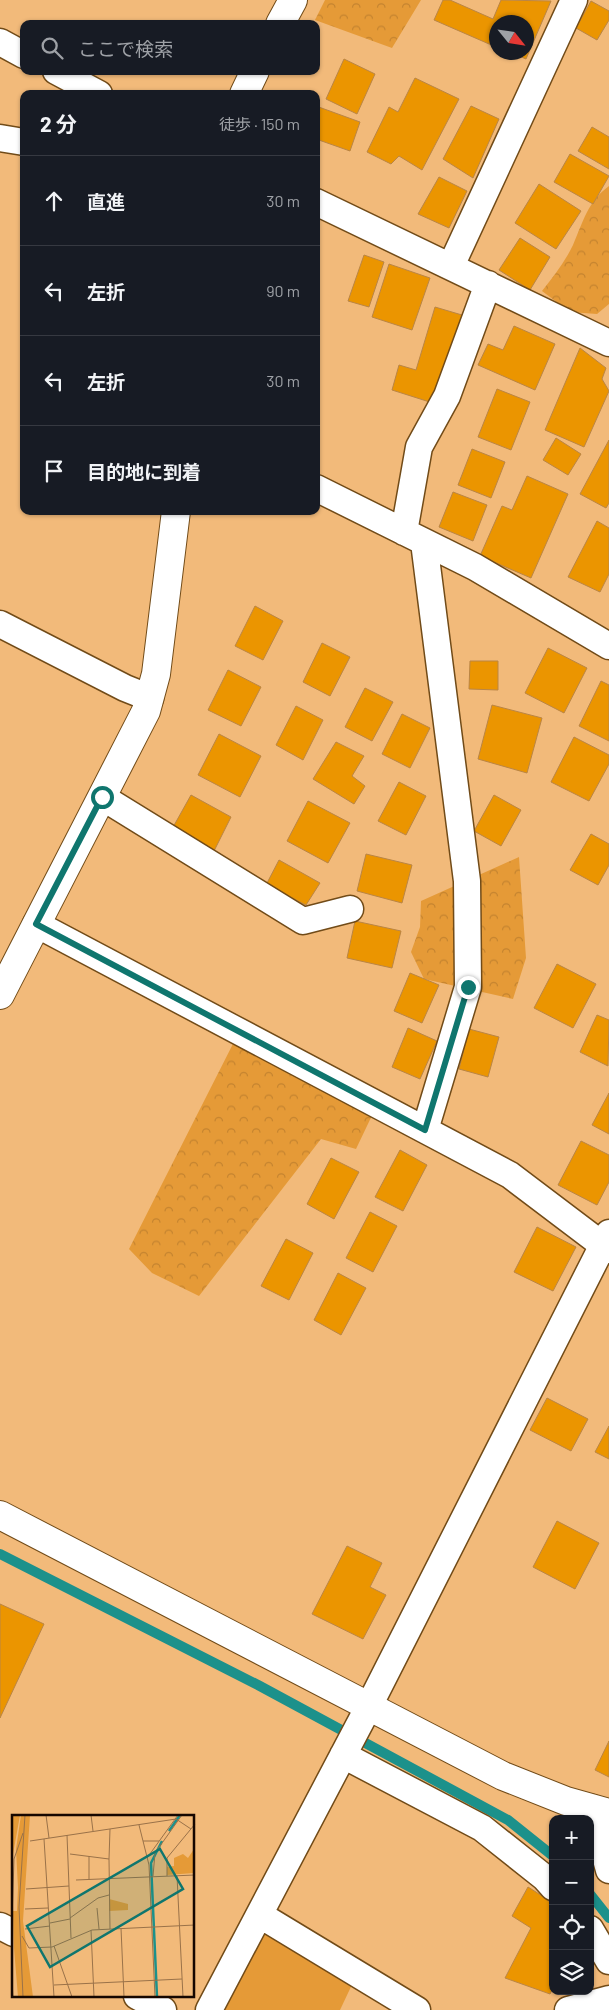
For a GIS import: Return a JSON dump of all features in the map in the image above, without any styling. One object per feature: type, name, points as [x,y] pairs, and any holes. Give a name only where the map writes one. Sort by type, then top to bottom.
[{"type":"street","points":[[282,20],[292,0]]},
{"type":"street","points":[[451,266],[574,0]]},
{"type":"street","points":[[0,42],[20,53]]},
{"type":"street","points":[[63,75],[92,90]]},
{"type":"street","points":[[246,90],[253,75]]},
{"type":"street","points":[[0,138],[20,141]]},
{"type":"street","points":[[320,204],[609,343]]},
{"type":"street","points":[[425,1130],[468,987],[467,881],[414,537],[419,447],[447,396],[488,284]]},
{"type":"street","points":[[320,490],[475,567],[609,646]]},
{"type":"street","points":[[0,995],[146,711],[156,674],[176,515]]},
{"type":"street","points":[[0,624],[125,688],[150,698]]},
{"type":"street","points":[[102,797],[303,921],[350,909]]},
{"type":"street","points":[[36,924],[510,1175],[607,1243],[260,1915],[209,2010]]},
{"type":"street","points":[[0,1516],[502,1776],[566,1801],[601,1810],[609,1870]]},
{"type":"street","points":[[343,1755],[482,1828],[549,1882]]},
{"type":"street","points":[[260,1915],[417,2010]]},
{"type":"street","points":[[0,1926],[12,1932]]},
{"type":"street","points":[[594,1936],[609,1961]]},
{"type":"street","points":[[140,1998],[163,2010]]},
{"type":"street","points":[[568,2010],[609,1999]]},
{"type":"green space","points":[[325,0],[421,0],[392,48],[320,22],[320,20],[315,20]]},
{"type":"green space","points":[[609,186],[609,304],[597,314],[570,312],[542,291],[570,251],[591,205]]},
{"type":"green space","points":[[519,857],[526,958],[513,999],[424,979],[411,952],[420,927],[421,901]]},
{"type":"green space","points":[[239,1032],[377,1105],[356,1149],[321,1139],[199,1296],[152,1273],[129,1249]]},
{"type":"green space","points":[[268,1920],[357,1974],[340,2010],[223,2010]]},
{"type":"building","points":[[443,0],[450,0],[489,17],[489,44],[434,20]]},
{"type":"building","points":[[501,0],[551,1],[534,40],[534,15],[495,15]]},
{"type":"building","points":[[591,1],[609,11],[609,20],[597,40],[576,28]]},
{"type":"building","points":[[344,59],[375,74],[357,114],[326,99]]},
{"type":"building","points":[[415,78],[459,99],[422,170],[399,156],[391,164],[367,152],[389,107],[398,112]]},
{"type":"building","points":[[471,106],[499,119],[473,178],[443,159]]},
{"type":"building","points":[[320,107],[360,122],[350,151],[320,140]]},
{"type":"building","points":[[592,127],[609,137],[609,169],[578,151]]},
{"type":"building","points":[[570,154],[609,176],[593,204],[554,182]]},
{"type":"building","points":[[439,177],[467,191],[449,228],[418,214]]},
{"type":"building","points":[[539,184],[581,211],[556,249],[515,223]]},
{"type":"building","points":[[520,238],[550,257],[530,290],[499,270]]},
{"type":"building","points":[[364,255],[384,262],[369,307],[348,301]]},
{"type":"building","points":[[389,264],[430,278],[412,330],[372,317]]},
{"type":"building","points":[[435,307],[462,315],[436,404],[392,390],[399,365],[416,370]]},
{"type":"building","points":[[514,326],[555,344],[535,390],[478,365],[488,344],[503,350]]},
{"type":"building","points":[[580,348],[606,368],[602,379],[609,391],[584,447],[545,430]]},
{"type":"building","points":[[497,389],[530,402],[511,450],[478,437]]},
{"type":"building","points":[[556,438],[581,454],[568,475],[543,460]]},
{"type":"building","points":[[609,440],[609,503],[606,508],[580,494]]},
{"type":"building","points":[[472,449],[505,462],[491,498],[458,485]]},
{"type":"building","points":[[527,476],[568,494],[531,578],[480,556],[502,506],[512,510]]},
{"type":"building","points":[[453,492],[487,505],[473,541],[439,527]]},
{"type":"building","points":[[597,521],[609,528],[609,574],[600,592],[568,577]]},
{"type":"building","points":[[255,606],[283,621],[263,660],[235,646]]},
{"type":"building","points":[[322,643],[350,657],[330,696],[303,682]]},
{"type":"building","points":[[548,648],[587,668],[564,713],[525,693]]},
{"type":"building","points":[[470,661],[498,661],[498,690],[469,689]]},
{"type":"building","points":[[228,670],[261,687],[241,726],[208,710]]},
{"type":"building","points":[[601,681],[609,685],[609,741],[579,726]]},
{"type":"building","points":[[365,688],[393,702],[372,741],[345,727]]},
{"type":"building","points":[[492,705],[542,718],[527,773],[478,759]]},
{"type":"building","points":[[296,706],[323,720],[303,760],[276,745]]},
{"type":"building","points":[[402,714],[430,728],[410,768],[382,754]]},
{"type":"building","points":[[219,734],[261,756],[240,797],[198,775]]},
{"type":"building","points":[[574,737],[609,755],[609,764],[589,801],[551,782]]},
{"type":"building","points":[[336,742],[364,756],[352,776],[365,786],[354,804],[313,779]]},
{"type":"building","points":[[399,782],[426,796],[406,835],[378,821]]},
{"type":"building","points":[[191,795],[231,817],[214,851],[172,829]]},
{"type":"building","points":[[494,795],[521,810],[501,846],[474,831]]},
{"type":"building","points":[[308,801],[350,823],[328,863],[287,841]]},
{"type":"building","points":[[591,834],[609,844],[609,865],[598,885],[570,870]]},
{"type":"building","points":[[366,854],[412,865],[402,903],[357,891]]},
{"type":"building","points":[[279,860],[320,883],[306,905],[266,885]]},
{"type":"building","points":[[355,921],[401,931],[392,968],[347,958]]},
{"type":"building","points":[[557,964],[596,984],[573,1028],[534,1008]]},
{"type":"building","points":[[410,973],[439,985],[422,1023],[394,1011]]},
{"type":"building","points":[[597,1015],[609,1020],[608,1066],[580,1052]]},
{"type":"building","points":[[408,1028],[437,1041],[420,1079],[392,1067]]},
{"type":"building","points":[[469,1029],[499,1037],[488,1077],[459,1069]]},
{"type":"building","points":[[609,1093],[609,1134],[592,1125]]},
{"type":"building","points":[[581,1141],[609,1155],[609,1182],[597,1205],[558,1185]]},
{"type":"building","points":[[400,1150],[427,1165],[403,1211],[375,1197]]},
{"type":"building","points":[[331,1158],[359,1172],[334,1219],[307,1204]]},
{"type":"building","points":[[370,1212],[397,1226],[373,1272],[346,1258]]},
{"type":"building","points":[[537,1227],[576,1247],[553,1291],[514,1272]]},
{"type":"building","points":[[286,1239],[313,1253],[289,1300],[261,1286]]},
{"type":"building","points":[[338,1273],[366,1288],[341,1335],[314,1320]]},
{"type":"building","points":[[547,1398],[588,1419],[571,1451],[530,1430]]},
{"type":"building","points":[[609,1426],[609,1459],[595,1452]]},
{"type":"building","points":[[557,1521],[599,1543],[575,1589],[533,1567]]},
{"type":"building","points":[[347,1546],[382,1563],[370,1587],[386,1595],[363,1639],[312,1614]]},
{"type":"building","points":[[0,1604],[44,1624],[0,1718]]},
{"type":"building","points":[[609,1741],[609,1777],[595,1770]]},
{"type":"building","points":[[528,1887],[549,1902],[549,1994],[505,1978],[531,1928],[512,1916]]},
{"type":"waterway","points":[[0,1554],[258,1685],[508,1820],[549,1853]]},
{"type":"waterway","points":[[594,1899],[609,1918]]},
{"type":"route","points":[[102,797],[36,924],[425,1130],[468,987]]}]
